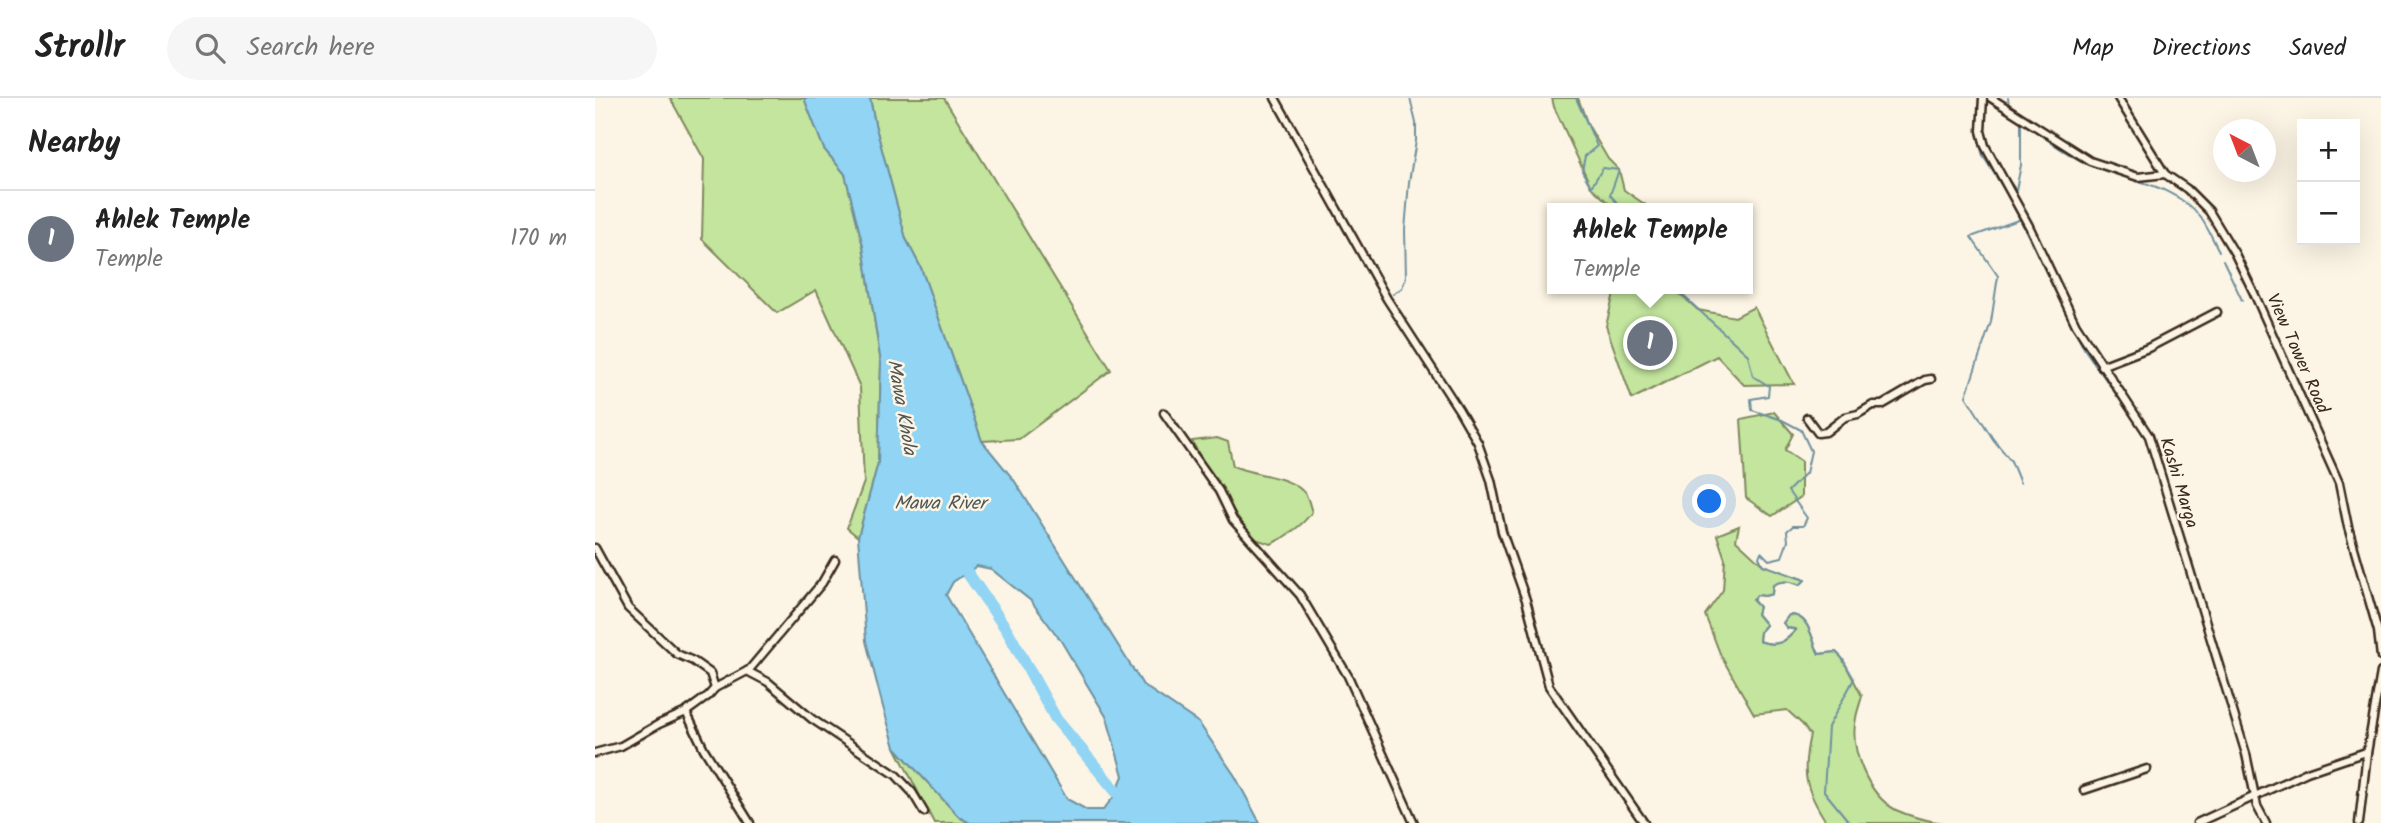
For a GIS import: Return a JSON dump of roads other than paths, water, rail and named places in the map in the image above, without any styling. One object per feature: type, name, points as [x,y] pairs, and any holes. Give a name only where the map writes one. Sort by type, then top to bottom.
[{"type":"street","points":[[1275,98],[1328,189],[1363,257],[1478,443],[1491,480],[1502,532],[1526,600],[1549,686],[1644,823]]},
{"type":"street","name":"Kashi Marga","points":[[1983,98],[1981,131],[1985,146],[2029,226],[2075,325],[2149,436],[2246,754],[2257,806],[2266,823]]},
{"type":"street","points":[[1991,98],[2090,161],[2138,177],[2165,174]]},
{"type":"street","name":"View Tower Road","points":[[2118,98],[2165,174],[2196,197],[2209,211],[2253,291],[2339,484],[2348,527],[2378,631],[2381,657]]},
{"type":"street","points":[[2101,366],[2148,348],[2217,312]]},
{"type":"street","points":[[1807,418],[1818,433],[1826,432],[1845,418],[1873,405],[1881,405],[1931,379]]},
{"type":"street","points":[[1164,413],[1219,491],[1233,520],[1300,595],[1347,676],[1414,823]]},
{"type":"street","points":[[595,548],[628,608],[677,654],[710,673],[715,688]]},
{"type":"street","points":[[595,753],[621,746],[686,712],[715,688],[747,671],[822,583],[835,560]]},
{"type":"street","points":[[747,671],[768,682],[812,719],[896,775],[912,792],[924,812]]},
{"type":"street","points":[[2359,823],[2367,753],[2381,672]]},
{"type":"street","points":[[686,712],[750,823]]},
{"type":"street","points":[[2197,823],[2307,772],[2367,753]]},
{"type":"street","points":[[2084,790],[2147,769]]},
{"type":"water","name":"Mawa River","points":[[804,98],[870,98],[906,239],[921,268],[982,441],[1014,480],[1143,685],[1199,723],[1235,776],[1260,823],[970,823],[959,817],[895,747],[866,641],[858,537],[878,463],[881,363],[863,246],[845,174],[824,149]],"holes":[[[977,566],[991,569],[1031,601],[1061,641],[1107,718],[1123,776],[1115,795],[1103,810],[1087,810],[1067,799],[946,595],[953,582]]]},
{"type":"waterway","points":[[1393,294],[1402,288],[1406,278],[1405,230],[1416,141],[1416,123],[1410,98]]},
{"type":"waterway","points":[[1576,98],[1597,146],[1585,156],[1582,171],[1591,187],[1603,168],[1619,170],[1610,195],[1617,203]]},
{"type":"waterway","points":[[1979,98],[1977,133],[1983,156],[2009,197],[2071,323]]},
{"type":"waterway","points":[[2008,98],[2009,106]]},
{"type":"waterway","points":[[1987,100],[2021,121],[2021,165],[2016,190],[1999,167],[1984,132],[1987,100]]},
{"type":"waterway","points":[[2021,121],[2081,161],[2150,184],[2178,197],[2201,218],[2219,251]]},
{"type":"waterway","points":[[2020,483],[2011,461],[1993,439],[1966,396],[1991,322],[1998,276],[1971,237],[2021,219]]},
{"type":"waterway","points":[[2223,260],[2242,300]]},
{"type":"waterway","points":[[1681,294],[1748,355],[1753,376],[1769,386],[1768,396],[1751,399],[1752,410],[1801,430],[1811,451],[1806,473],[1788,491],[1807,518],[1803,526],[1793,526],[1787,531],[1788,541],[1782,557],[1769,560],[1761,552],[1759,557],[1763,565],[1805,580],[1800,585],[1776,583],[1773,585],[1772,594],[1757,595],[1753,601],[1759,607],[1757,614],[1766,625],[1760,632],[1759,641],[1770,644],[1784,641],[1796,629],[1787,628],[1783,623],[1789,615],[1796,616],[1806,623],[1819,654],[1836,652],[1854,679],[1828,727],[1824,791],[1850,823]]},
{"type":"waterway","points":[[2074,328],[2085,350],[2143,433]]},
{"type":"waterway","name":"Mawa Khola","points":[[958,559],[1007,630],[1056,719],[1119,795],[1138,823]]},
{"type":"place","name":"Ahlek Temple","points":[[1650,343]]}]
